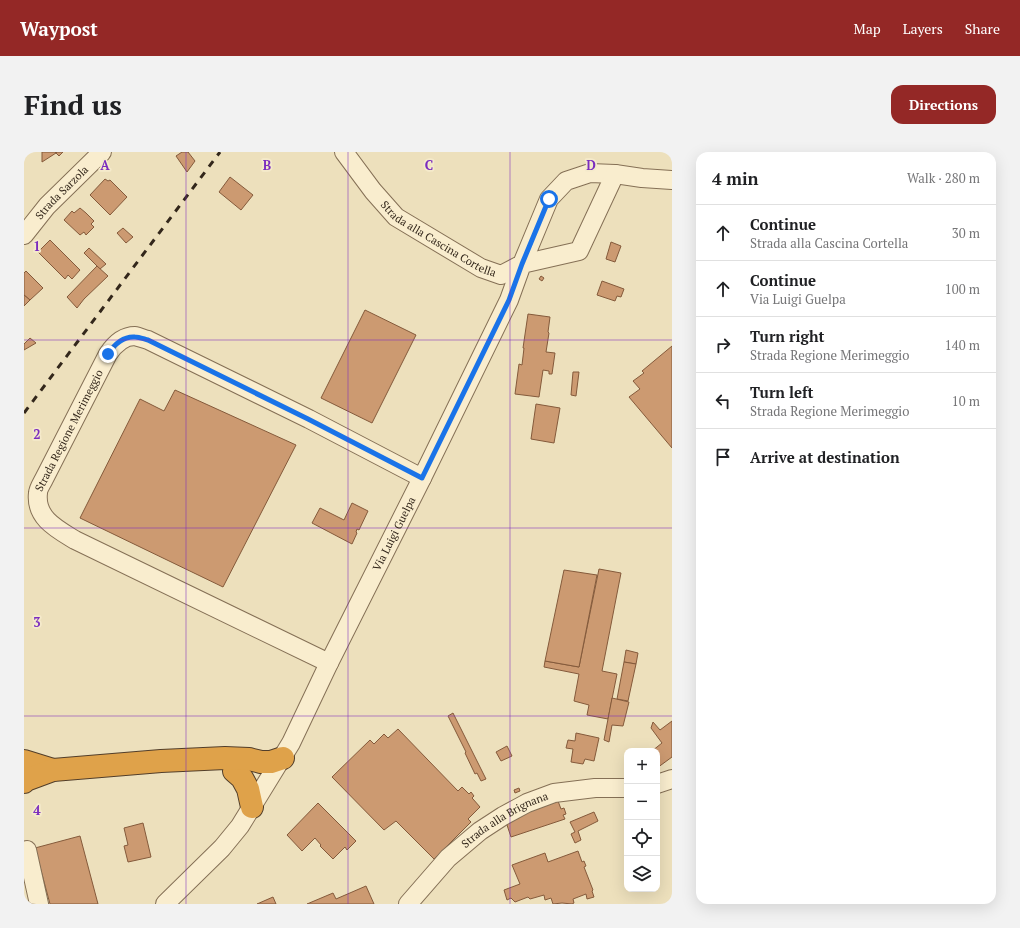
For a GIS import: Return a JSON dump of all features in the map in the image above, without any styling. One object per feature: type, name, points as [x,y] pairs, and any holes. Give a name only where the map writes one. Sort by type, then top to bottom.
[{"type":"highway","points":[[24,782],[53,770],[161,761],[225,758],[249,759],[272,767]]},
{"type":"highway","points":[[197,760],[234,771],[272,767]]},
{"type":"highway","points":[[24,761],[53,770]]},
{"type":"highway","points":[[234,771],[242,778],[248,789],[252,808]]},
{"type":"street","name":"Strada Sarzola","points":[[24,235],[47,206],[102,152]]},
{"type":"street","name":"Strada alla Cascina Cortella","points":[[344,152],[373,191],[396,217],[481,268],[501,275],[522,264],[579,252],[615,174]]},
{"type":"street","points":[[522,264],[549,199],[566,181],[590,173],[672,180]]},
{"type":"street","name":"Via Luigi Guelpa","points":[[165,904],[222,848],[240,826],[252,808],[272,767],[298,729],[329,662],[422,478],[509,300],[522,264]]},
{"type":"street","name":"Strada Regione Merimeggio","points":[[329,662],[75,540],[50,524],[42,515],[38,505],[38,492],[44,479],[108,354],[114,346],[124,339],[134,336],[148,340],[302,415],[422,478]]},
{"type":"street","points":[[660,783],[672,779]]},
{"type":"street","name":"Strada alla Brignana","points":[[408,904],[448,858],[480,831],[527,803],[554,793],[595,788],[624,788]]},
{"type":"street","points":[[26,850],[39,904]]},
{"type":"building","points":[[42,152],[55,152],[56,153],[42,162]]},
{"type":"building","points":[[63,152],[59,156],[56,153]]},
{"type":"building","points":[[182,152],[188,152],[195,161],[187,172],[176,156]]},
{"type":"building","points":[[230,177],[253,195],[241,210],[219,192]]},
{"type":"building","points":[[105,179],[108,181],[110,180],[127,197],[110,215],[90,195]]},
{"type":"building","points":[[80,208],[94,221],[91,224],[94,227],[86,235],[84,232],[80,235],[64,220],[72,211],[74,213]]},
{"type":"building","points":[[123,228],[133,237],[126,243],[117,233]]},
{"type":"building","points":[[50,240],[80,270],[72,279],[68,275],[65,279],[38,252]]},
{"type":"building","points":[[611,242],[621,246],[615,262],[606,259]]},
{"type":"building","points":[[89,248],[106,264],[100,269],[84,253]]},
{"type":"building","points":[[97,266],[108,276],[84,299],[77,308],[67,297]]},
{"type":"building","points":[[26,271],[43,288],[30,300],[24,295],[24,273]]},
{"type":"building","points":[[541,276],[544,278],[542,281],[539,279]]},
{"type":"building","points":[[602,281],[624,289],[621,297],[617,296],[615,301],[597,295]]},
{"type":"building","points":[[24,295],[30,300],[24,306]]},
{"type":"building","points":[[365,310],[416,335],[372,423],[321,398]]},
{"type":"building","points":[[528,314],[550,317],[546,352],[555,353],[552,374],[549,374],[549,371],[543,370],[539,397],[515,394],[519,364],[522,365]]},
{"type":"building","points":[[30,338],[36,343],[24,350],[24,344]]},
{"type":"building","points":[[672,346],[672,448],[629,397],[640,389],[633,381],[644,373],[642,371]]},
{"type":"building","points":[[573,372],[579,372],[576,396],[571,395]]},
{"type":"building","points":[[175,390],[296,445],[223,587],[80,518],[140,399],[164,411]]},
{"type":"building","points":[[536,404],[560,408],[554,443],[531,439]]},
{"type":"building","points":[[352,503],[368,511],[359,530],[357,529],[357,533],[352,544],[312,523],[320,508],[344,520]]},
{"type":"building","points":[[599,569],[621,573],[602,671],[617,674],[608,719],[587,715],[589,705],[574,701],[579,674],[544,667],[545,661],[579,667]]},
{"type":"building","points":[[564,570],[597,575],[579,667],[545,661]]},
{"type":"building","points":[[626,650],[638,653],[636,664],[624,662]]},
{"type":"building","points":[[624,662],[636,664],[628,701],[617,699]]},
{"type":"building","points":[[612,698],[629,702],[623,726],[612,725],[609,742],[604,740]]},
{"type":"building","points":[[453,713],[486,779],[481,781],[477,773],[475,774],[448,716]]},
{"type":"building","points":[[672,721],[672,757],[660,766],[660,748],[656,748],[662,743],[651,728],[653,722],[660,730]]},
{"type":"building","points":[[398,729],[458,791],[462,787],[469,794],[471,792],[474,796],[472,798],[480,807],[468,819],[471,822],[434,859],[396,821],[384,830],[332,777],[370,740],[374,744],[384,734],[388,738]]},
{"type":"building","points":[[576,733],[599,738],[594,761],[585,759],[583,764],[571,762],[573,749],[566,748],[568,740],[575,741]]},
{"type":"building","points":[[507,746],[512,756],[501,761],[496,752]]},
{"type":"building","points":[[519,788],[520,791],[515,793],[514,790]]},
{"type":"building","points":[[558,801],[561,809],[564,808],[566,814],[563,815],[565,819],[511,837],[506,822],[514,816]]},
{"type":"building","points":[[318,803],[356,841],[347,850],[345,847],[333,859],[320,846],[321,845],[315,838],[302,851],[287,835]]},
{"type":"building","points":[[594,812],[598,821],[578,831],[581,840],[575,843],[571,834],[575,832],[570,822]]},
{"type":"building","points":[[143,823],[151,857],[128,862],[124,846],[128,845],[124,828]]},
{"type":"building","points":[[80,836],[98,904],[50,904],[35,848]]},
{"type":"building","points":[[578,851],[582,862],[584,861],[586,866],[584,867],[593,890],[594,897],[587,899],[586,894],[573,899],[574,903],[572,904],[553,904],[551,898],[545,900],[544,895],[530,899],[528,897],[515,902],[511,898],[507,900],[504,890],[520,884],[512,865],[545,853],[548,862]]},
{"type":"building","points":[[366,886],[374,904],[307,904],[333,893],[336,899]]},
{"type":"building","points":[[273,897],[276,904],[257,904]]},
{"type":"railway","points":[[24,413],[220,152]]},
{"type":"route","points":[[108,354],[114,346],[124,339],[134,336],[148,340],[308,419],[422,478],[509,300],[549,199]]}]
